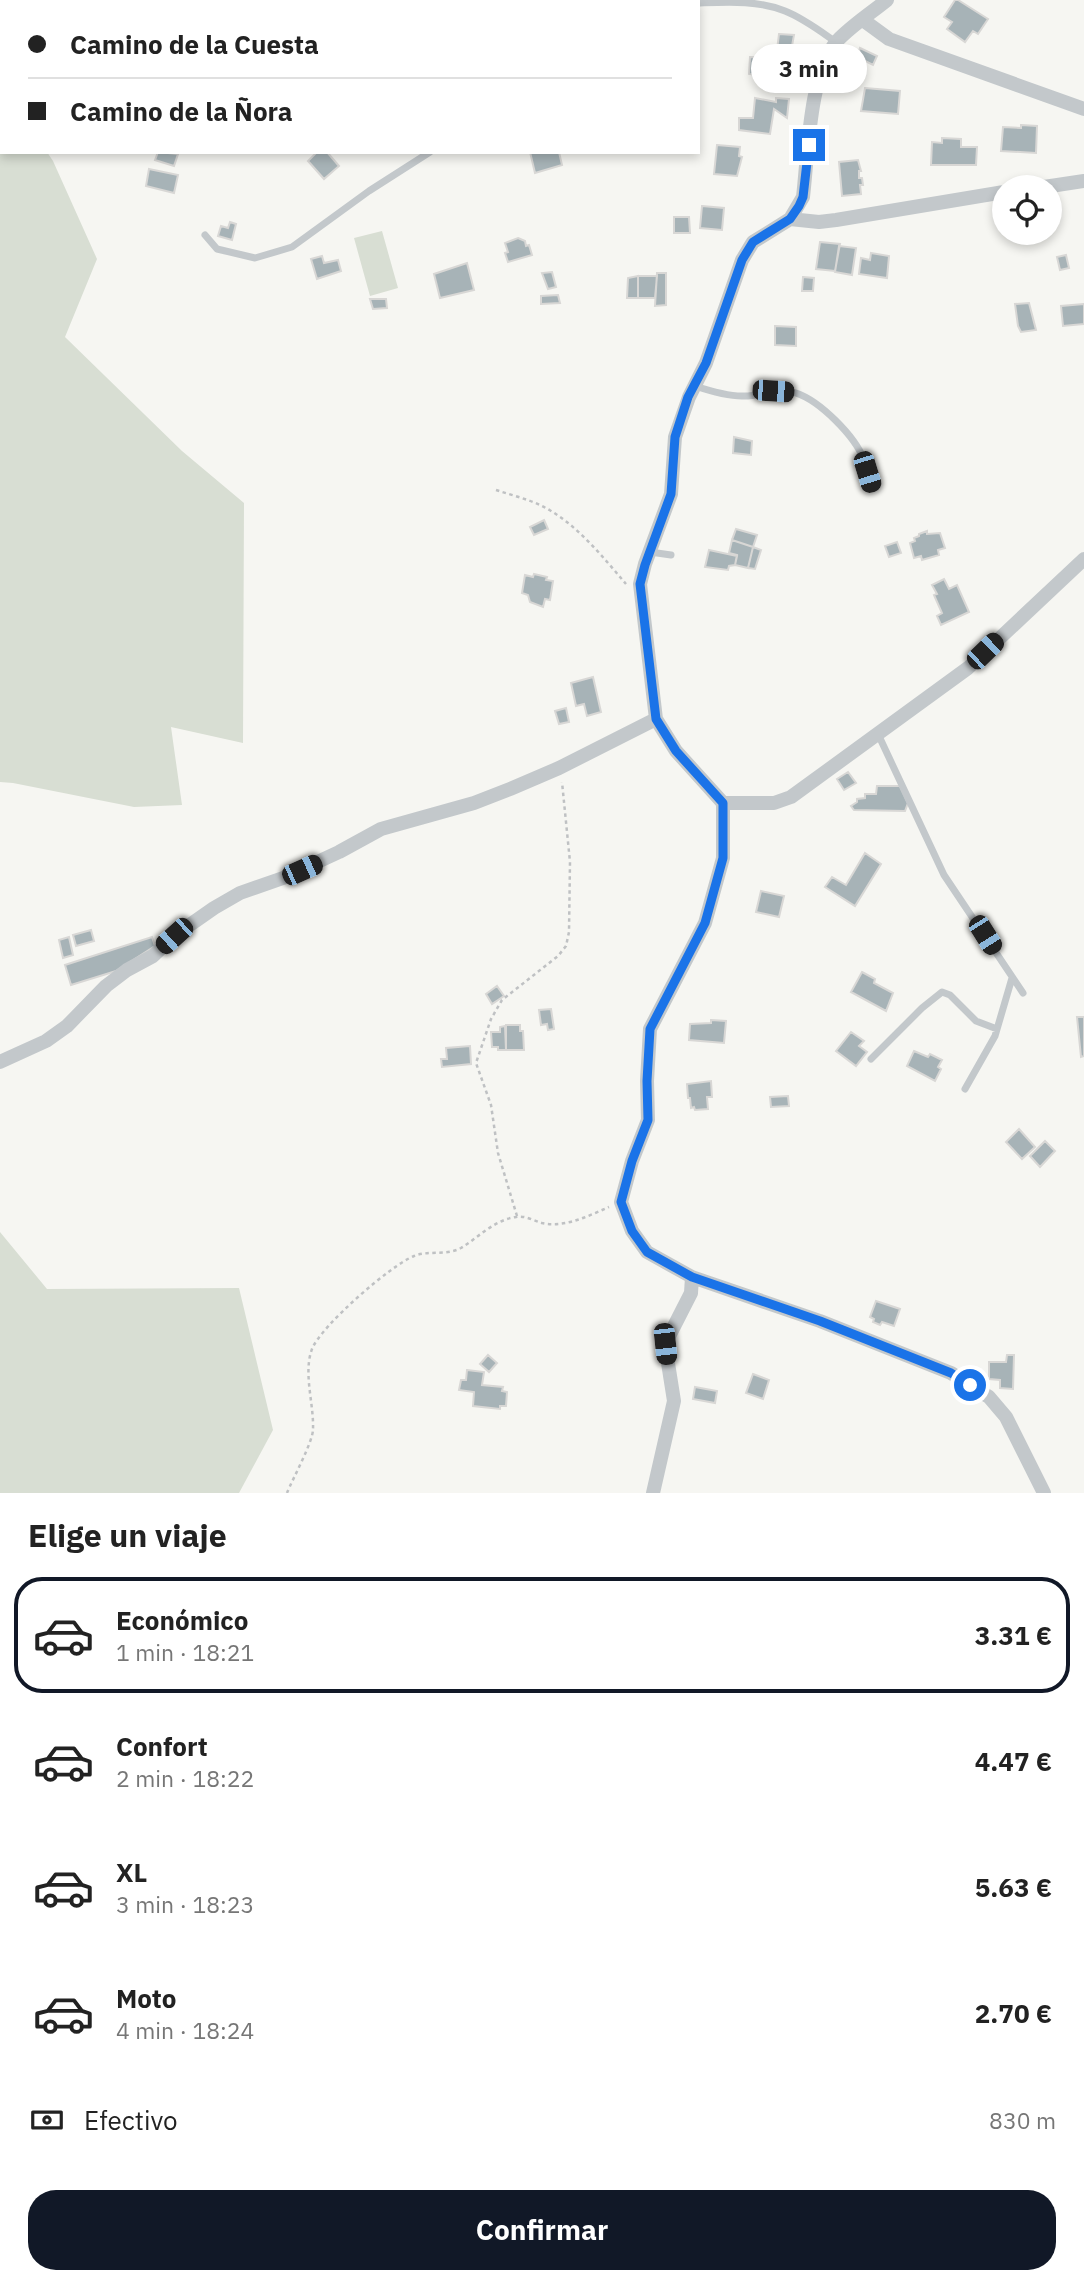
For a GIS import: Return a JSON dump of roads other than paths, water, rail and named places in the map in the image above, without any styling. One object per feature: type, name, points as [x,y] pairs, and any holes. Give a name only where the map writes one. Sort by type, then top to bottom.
[{"type":"street","points":[[887,0],[836,42],[821,72],[803,197],[790,219],[753,242],[742,260],[706,363],[694,386],[675,437],[671,494],[640,584],[656,719],[676,751],[723,803],[723,858],[705,923],[650,1029],[648,1120],[632,1161],[621,1202],[632,1231],[647,1252],[692,1277],[820,1321],[951,1373],[989,1397],[1006,1417],[1044,1493]]},
{"type":"street","points":[[863,20],[889,39],[1084,109]]},
{"type":"street","points":[[1062,184],[1084,181]]},
{"type":"street","points":[[790,219],[819,222],[836,220],[992,194]]},
{"type":"street","points":[[723,803],[774,803],[791,797],[968,668],[1084,559]]},
{"type":"street","points":[[0,1062],[46,1041],[67,1026],[106,986],[127,970],[153,956],[184,929],[240,893],[328,858],[381,829],[474,803],[559,768],[656,719]]},
{"type":"street","points":[[653,1493],[674,1401],[665,1344],[691,1293],[692,1277]]},
{"type":"lane","points":[[700,3],[767,5],[804,20],[836,42]]},
{"type":"lane","points":[[205,235],[217,249],[255,258],[292,247],[369,191],[427,154]]},
{"type":"lane","points":[[694,386],[716,393],[744,396],[773,391],[795,393],[825,410],[845,432],[863,457],[872,486]]},
{"type":"lane","points":[[649,552],[671,555]]},
{"type":"lane","points":[[877,733],[944,875],[1023,993]]},
{"type":"lane","points":[[965,1089],[997,1030],[1012,978]]},
{"type":"lane","points":[[871,1059],[922,1008],[943,992],[950,995],[976,1021],[997,1030]]}]
